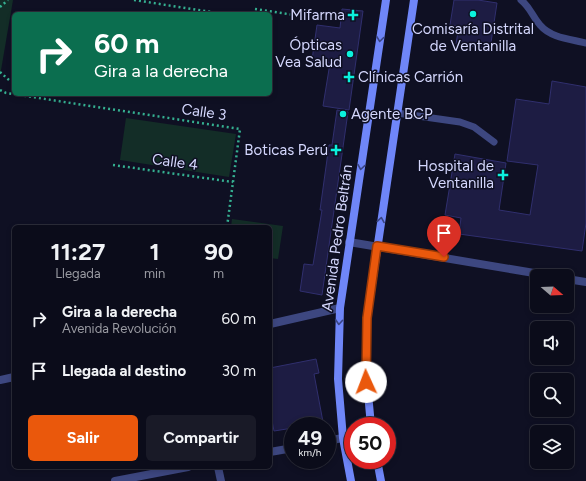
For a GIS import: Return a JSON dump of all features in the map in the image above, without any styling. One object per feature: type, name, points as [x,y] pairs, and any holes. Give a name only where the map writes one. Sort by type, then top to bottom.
[{"type":"main road","name":"Avenida Pedro Beltrán","points":[[351,481],[343,438],[338,379],[340,308],[386,0]]},
{"type":"main road","points":[[370,417],[366,350],[367,318],[414,0]]},
{"type":"main road","points":[[379,469],[381,481]]},
{"type":"street","points":[[349,242],[530,272]]},
{"type":"street","points":[[574,279],[586,282]]},
{"type":"street","points":[[272,324],[340,308]]},
{"type":"street","points":[[0,380],[12,377]]},
{"type":"street","points":[[336,439],[343,438]]},
{"type":"street","points":[[272,452],[284,450]]},
{"type":"street","points":[[115,481],[178,469]]},
{"type":"street","points":[[218,469],[221,481]]},
{"type":"lane","points":[[521,0],[530,7],[539,25],[550,34],[586,43]]},
{"type":"lane","points":[[397,113],[460,122],[474,127],[494,142]]},
{"type":"path","points":[[0,7],[8,0]]},
{"type":"path","points":[[134,0],[211,12]]},
{"type":"path","points":[[255,9],[294,15]]},
{"type":"path","points":[[0,72],[9,80]]},
{"type":"path","name":"Calle 3","points":[[0,90],[12,94]]},
{"type":"path","name":"Calle 3","points":[[26,96],[240,129],[233,182]]},
{"type":"path","name":"Calle 4","points":[[113,165],[233,182]]},
{"type":"path","points":[[227,225],[233,182]]},
{"type":"green space","points":[[0,0],[13,0],[0,76]]},
{"type":"green space","points":[[126,118],[236,134],[229,177],[120,160]]},
{"type":"green space","points":[[232,219],[283,226],[278,259],[272,258],[272,225],[231,225]]},
{"type":"building","name":"Comisaría Distrital de Ventanilla","points":[[454,0],[478,0],[497,3],[490,49],[456,44],[459,26],[450,25]]},
{"type":"building","points":[[342,9],[363,11],[349,110],[323,106],[330,63],[312,60],[317,25],[340,28]]},
{"type":"building","name":"Hospital de Ventanilla","points":[[552,81],[586,87],[586,223],[582,251],[459,234],[461,218],[445,215],[455,154],[506,163],[499,210],[530,215],[538,165],[507,161],[516,99],[549,104]]},
{"type":"building","points":[[337,110],[348,112],[322,295],[300,291],[304,264],[313,265],[322,210],[320,210],[329,145],[332,145]]},
{"type":"building","points":[[316,359],[319,373],[314,374],[322,417],[284,417],[284,429],[274,431],[272,420],[272,368]]},
{"type":"place","name":"Comisaría Distrital de Ventanilla","points":[[473,14]]},
{"type":"place","name":"Mifarma","points":[[353,15]]},
{"type":"place","name":"Ópticas Vea Salud","points":[[350,54]]},
{"type":"place","name":"Clínicas Carrión","points":[[349,77]]},
{"type":"place","name":"Agente BCP","points":[[343,114]]},
{"type":"place","name":"Boticas Perú","points":[[336,150]]},
{"type":"place","name":"Hospital de Ventanilla","points":[[503,175]]},
{"type":"route","points":[[366,382],[367,318],[377,246],[444,257]]}]
